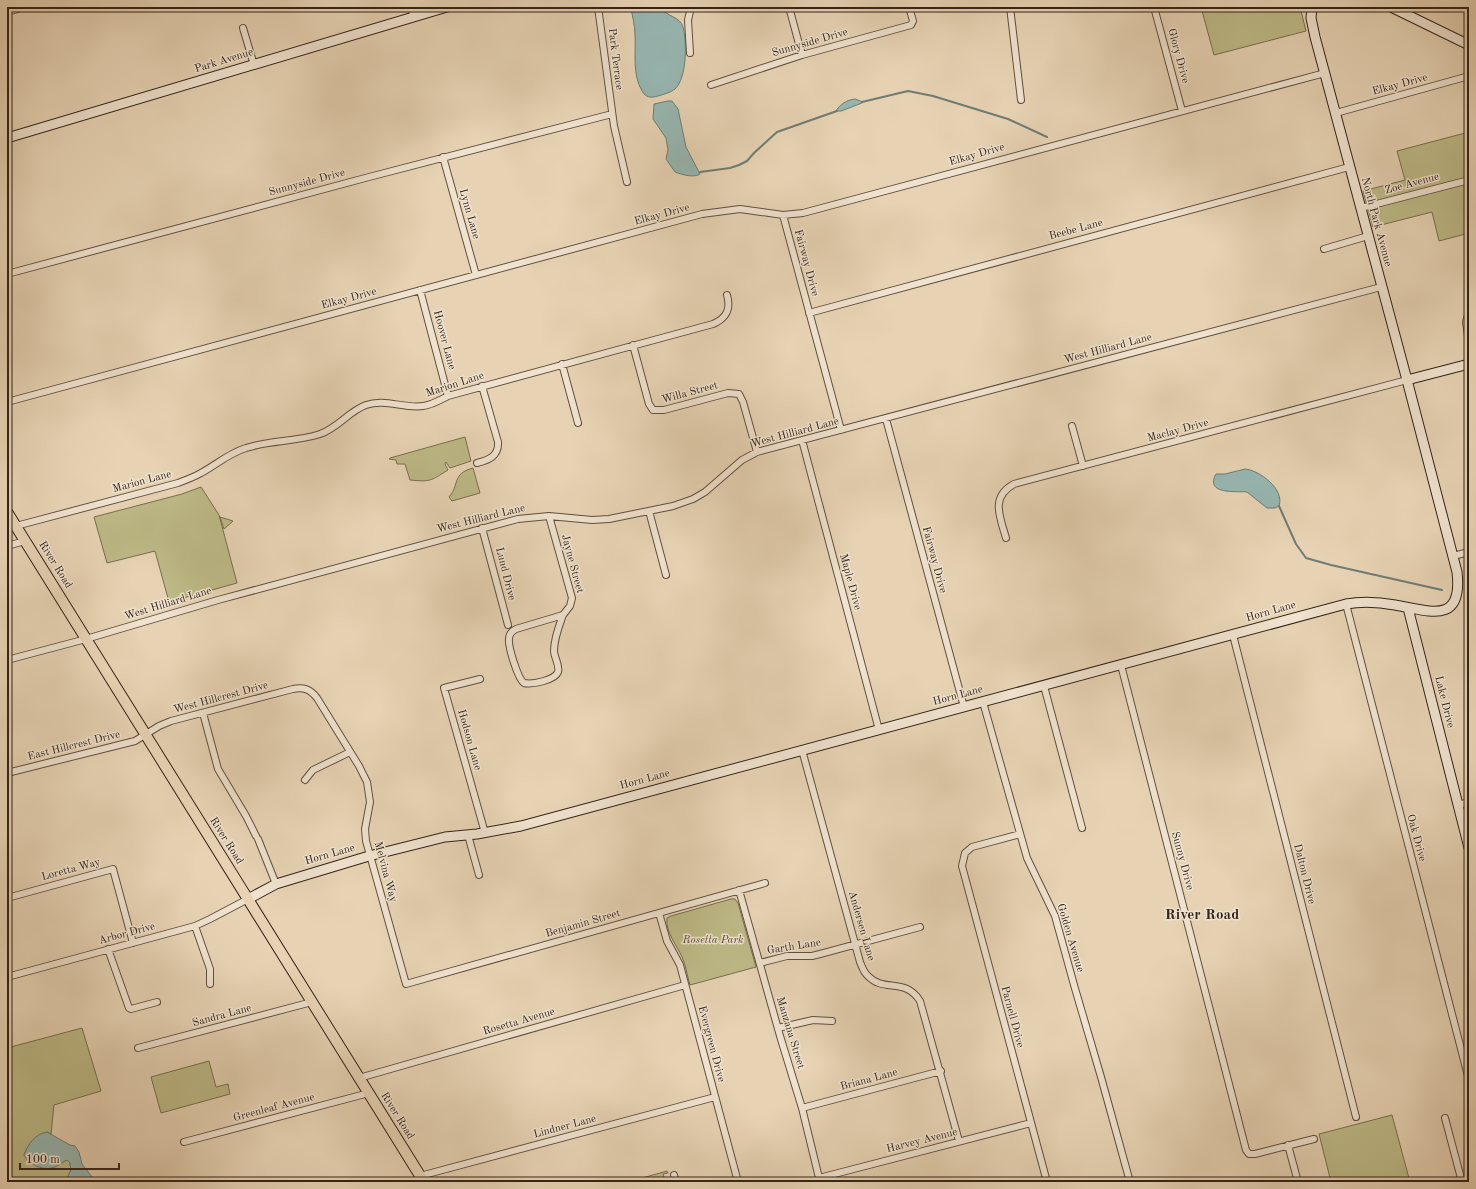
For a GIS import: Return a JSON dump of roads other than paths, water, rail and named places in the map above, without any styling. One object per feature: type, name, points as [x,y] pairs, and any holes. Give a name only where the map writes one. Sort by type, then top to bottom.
[{"type":"main road","name":"River Road","points":[[7,512],[422,1179]]},
{"type":"street","points":[[7,12],[25,7]]},
{"type":"street","points":[[411,7],[414,17]]},
{"type":"street","name":"Park Avenue","points":[[7,138],[447,7]]},
{"type":"street","name":"Park Terrace","points":[[598,7],[612,114],[621,161],[627,182]]},
{"type":"street","points":[[690,53],[688,20],[691,7]]},
{"type":"street","points":[[789,7],[802,55]]},
{"type":"street","name":"Sunnyside Drive","points":[[711,84],[802,55],[911,25],[913,21],[909,7]]},
{"type":"street","points":[[1010,7],[1021,100]]},
{"type":"street","name":"Glory Drive","points":[[1154,7],[1182,111]]},
{"type":"street","name":"North Park Avenue","points":[[1312,7],[1312,24],[1407,380]]},
{"type":"street","points":[[1391,7],[1469,45]]},
{"type":"street","points":[[243,28],[254,65]]},
{"type":"street","name":"Elkay Drive","points":[[7,402],[713,212],[740,209],[783,215],[802,213],[1325,73]]},
{"type":"street","name":"Elkay Drive","points":[[1336,113],[1469,76]]},
{"type":"street","name":"Sunnyside Drive","points":[[7,274],[443,157],[612,114]]},
{"type":"street","name":"Lynn Lane","points":[[443,157],[476,275]]},
{"type":"street","name":"Beebe Lane","points":[[809,313],[1349,167]]},
{"type":"street","name":"Zoe Avenue","points":[[1361,208],[1469,180]]},
{"type":"street","name":"Fairway Drive","points":[[783,215],[841,430]]},
{"type":"street","points":[[1324,249],[1368,236]]},
{"type":"street","name":"West Hilliard Lane","points":[[7,660],[86,639],[218,600],[482,528],[524,518],[549,516],[598,520],[609,519],[684,502],[699,496],[714,486],[742,460],[757,452],[1381,287]]},
{"type":"street","name":"Hoover Lane","points":[[420,290],[448,396]]},
{"type":"street","name":"Marion Lane","points":[[16,526],[178,482],[201,473],[226,457],[245,448],[263,443],[320,434],[331,429],[355,411],[368,404],[382,403],[425,406],[448,396],[482,386],[718,322],[726,315],[728,311],[729,306],[727,295]]},
{"type":"street","points":[[1469,311],[1466,322],[1469,343]]},
{"type":"street","name":"Willa Street","points":[[633,345],[652,412],[728,393],[736,393],[740,395]]},
{"type":"street","points":[[562,364],[578,423]]},
{"type":"street","points":[[1407,380],[1469,364]]},
{"type":"street","name":"Maclay Drive","points":[[1006,538],[998,507],[1005,491],[1014,484],[1407,380]]},
{"type":"street","name":"Horn Lane","points":[[248,899],[276,884],[370,856],[445,837],[485,833],[521,826],[1346,604],[1366,602],[1387,604],[1431,612],[1447,609],[1453,604],[1458,588],[1457,572],[1407,380]]},
{"type":"street","points":[[478,463],[494,456],[498,448],[498,442],[482,386]]},
{"type":"street","points":[[745,390],[740,395],[757,452]]},
{"type":"street","name":"Fairway Drive","points":[[886,419],[964,707]]},
{"type":"street","points":[[1072,426],[1083,466]]},
{"type":"street","name":"Maple Drive","points":[[802,440],[879,730]]},
{"type":"street","points":[[649,511],[666,575]]},
{"type":"street","name":"Jayne Street","points":[[549,516],[572,598],[570,606],[563,615],[554,650],[558,670],[557,674],[532,684],[524,683],[519,678],[508,637],[516,629],[563,615]]},
{"type":"street","name":"Lund Drive","points":[[482,528],[508,625]]},
{"type":"street","points":[[7,546],[25,541]]},
{"type":"street","points":[[1453,556],[1469,552]]},
{"type":"street","name":"Oak Drive","points":[[1346,604],[1468,1076]]},
{"type":"street","name":"Lake Drive","points":[[1408,608],[1469,848]]},
{"type":"street","name":"Dalton Drive","points":[[1233,635],[1356,1117]]},
{"type":"street","name":"Sunny Drive","points":[[1121,665],[1246,1150],[1249,1154],[1255,1154],[1288,1145]]},
{"type":"street","name":"Hodson Lane","points":[[480,679],[444,688],[485,833]]},
{"type":"street","points":[[1044,686],[1082,828]]},
{"type":"street","name":"West Hillcrest Drive","points":[[146,735],[166,723],[293,689],[304,688]]},
{"type":"street","name":"Melvina Way","points":[[304,688],[310,691],[317,698],[365,776],[369,788],[370,802],[365,834],[406,984]]},
{"type":"street","name":"Golden Avenue","points":[[984,702],[1020,834],[1031,868],[1049,901],[1055,916],[1130,1182]]},
{"type":"street","points":[[203,713],[218,769],[257,837],[276,884]]},
{"type":"street","name":"East Hillcrest Drive","points":[[7,773],[135,741],[146,735]]},
{"type":"street","name":"Andersen Lane","points":[[802,750],[860,962],[868,976],[878,984],[901,987],[909,990],[916,995],[920,1001],[941,1071],[959,1141]]},
{"type":"street","points":[[305,780],[313,770],[350,752]]},
{"type":"street","points":[[1458,805],[1469,802]]},
{"type":"street","points":[[468,834],[479,875]]},
{"type":"street","name":"Parnell Drive","points":[[1020,834],[976,846],[968,850],[963,857],[962,866],[963,875],[1047,1182]]},
{"type":"street","name":"Loretta Way","points":[[7,898],[113,869],[133,943]]},
{"type":"street","name":"Benjamin Street","points":[[406,984],[765,883]]},
{"type":"street","name":"Manzana Street","points":[[739,890],[802,1108],[819,1180]]},
{"type":"street","name":"Arbor Drive","points":[[7,977],[195,926],[248,899]]},
{"type":"street","name":"Evergreen Drive","points":[[659,913],[666,937],[678,960],[738,1182]]},
{"type":"street","points":[[195,926],[210,969],[210,984]]},
{"type":"street","name":"Garth Lane","points":[[760,963],[787,956],[812,956],[920,927]]},
{"type":"street","points":[[108,949],[129,1008],[131,1009],[157,1002]]},
{"type":"street","name":"Rosetta Avenue","points":[[359,1078],[685,985]]},
{"type":"street","name":"Sandra Lane","points":[[138,1048],[312,1002]]},
{"type":"street","points":[[778,1028],[813,1020],[832,1020]]},
{"type":"street","name":"Briana Lane","points":[[802,1108],[941,1071]]},
{"type":"street","name":"Greenleaf Avenue","points":[[184,1142],[368,1093]]},
{"type":"street","name":"Lindner Lane","points":[[422,1179],[715,1097]]},
{"type":"street","points":[[1445,1118],[1462,1182]]},
{"type":"street","name":"Harvey Avenue","points":[[819,1180],[959,1141],[1031,1123]]},
{"type":"street","points":[[1298,1182],[1288,1145],[1314,1139]]},
{"type":"street","points":[[674,1175],[676,1182]]},
{"type":"water","points":[[631,7],[661,7],[666,13],[676,18],[683,27],[685,41],[684,69],[679,84],[671,92],[655,97],[649,97],[645,95],[639,84],[635,63],[635,31]]},
{"type":"water","points":[[855,99],[863,102],[841,111],[836,111],[844,103]]},
{"type":"water","points":[[672,101],[678,109],[686,147],[700,174],[698,175],[688,176],[675,172],[666,159],[668,150],[666,138],[653,119],[654,104]]},
{"type":"water","points":[[1245,469],[1257,473],[1275,487],[1280,500],[1279,506],[1275,508],[1267,508],[1247,492],[1223,490],[1214,486],[1213,481],[1216,474],[1225,474]]},
{"type":"water","points":[[47,1132],[70,1145],[75,1146],[79,1152],[82,1164],[96,1182],[65,1182],[71,1170],[70,1163],[67,1160],[54,1167],[44,1168],[32,1164],[26,1159],[24,1155],[32,1140]]},
{"type":"waterway","points":[[862,102],[908,91],[933,96],[1008,119],[1047,137]]},
{"type":"waterway","points":[[700,172],[730,168],[739,165],[747,161],[777,132],[837,111]]},
{"type":"waterway","points":[[1279,506],[1296,544],[1306,558],[1442,590]]},
{"type":"district","name":"River Road","points":[[1202,915]]},
{"type":"park label","name":"Rosetta Park","points":[[713,940]]}]
